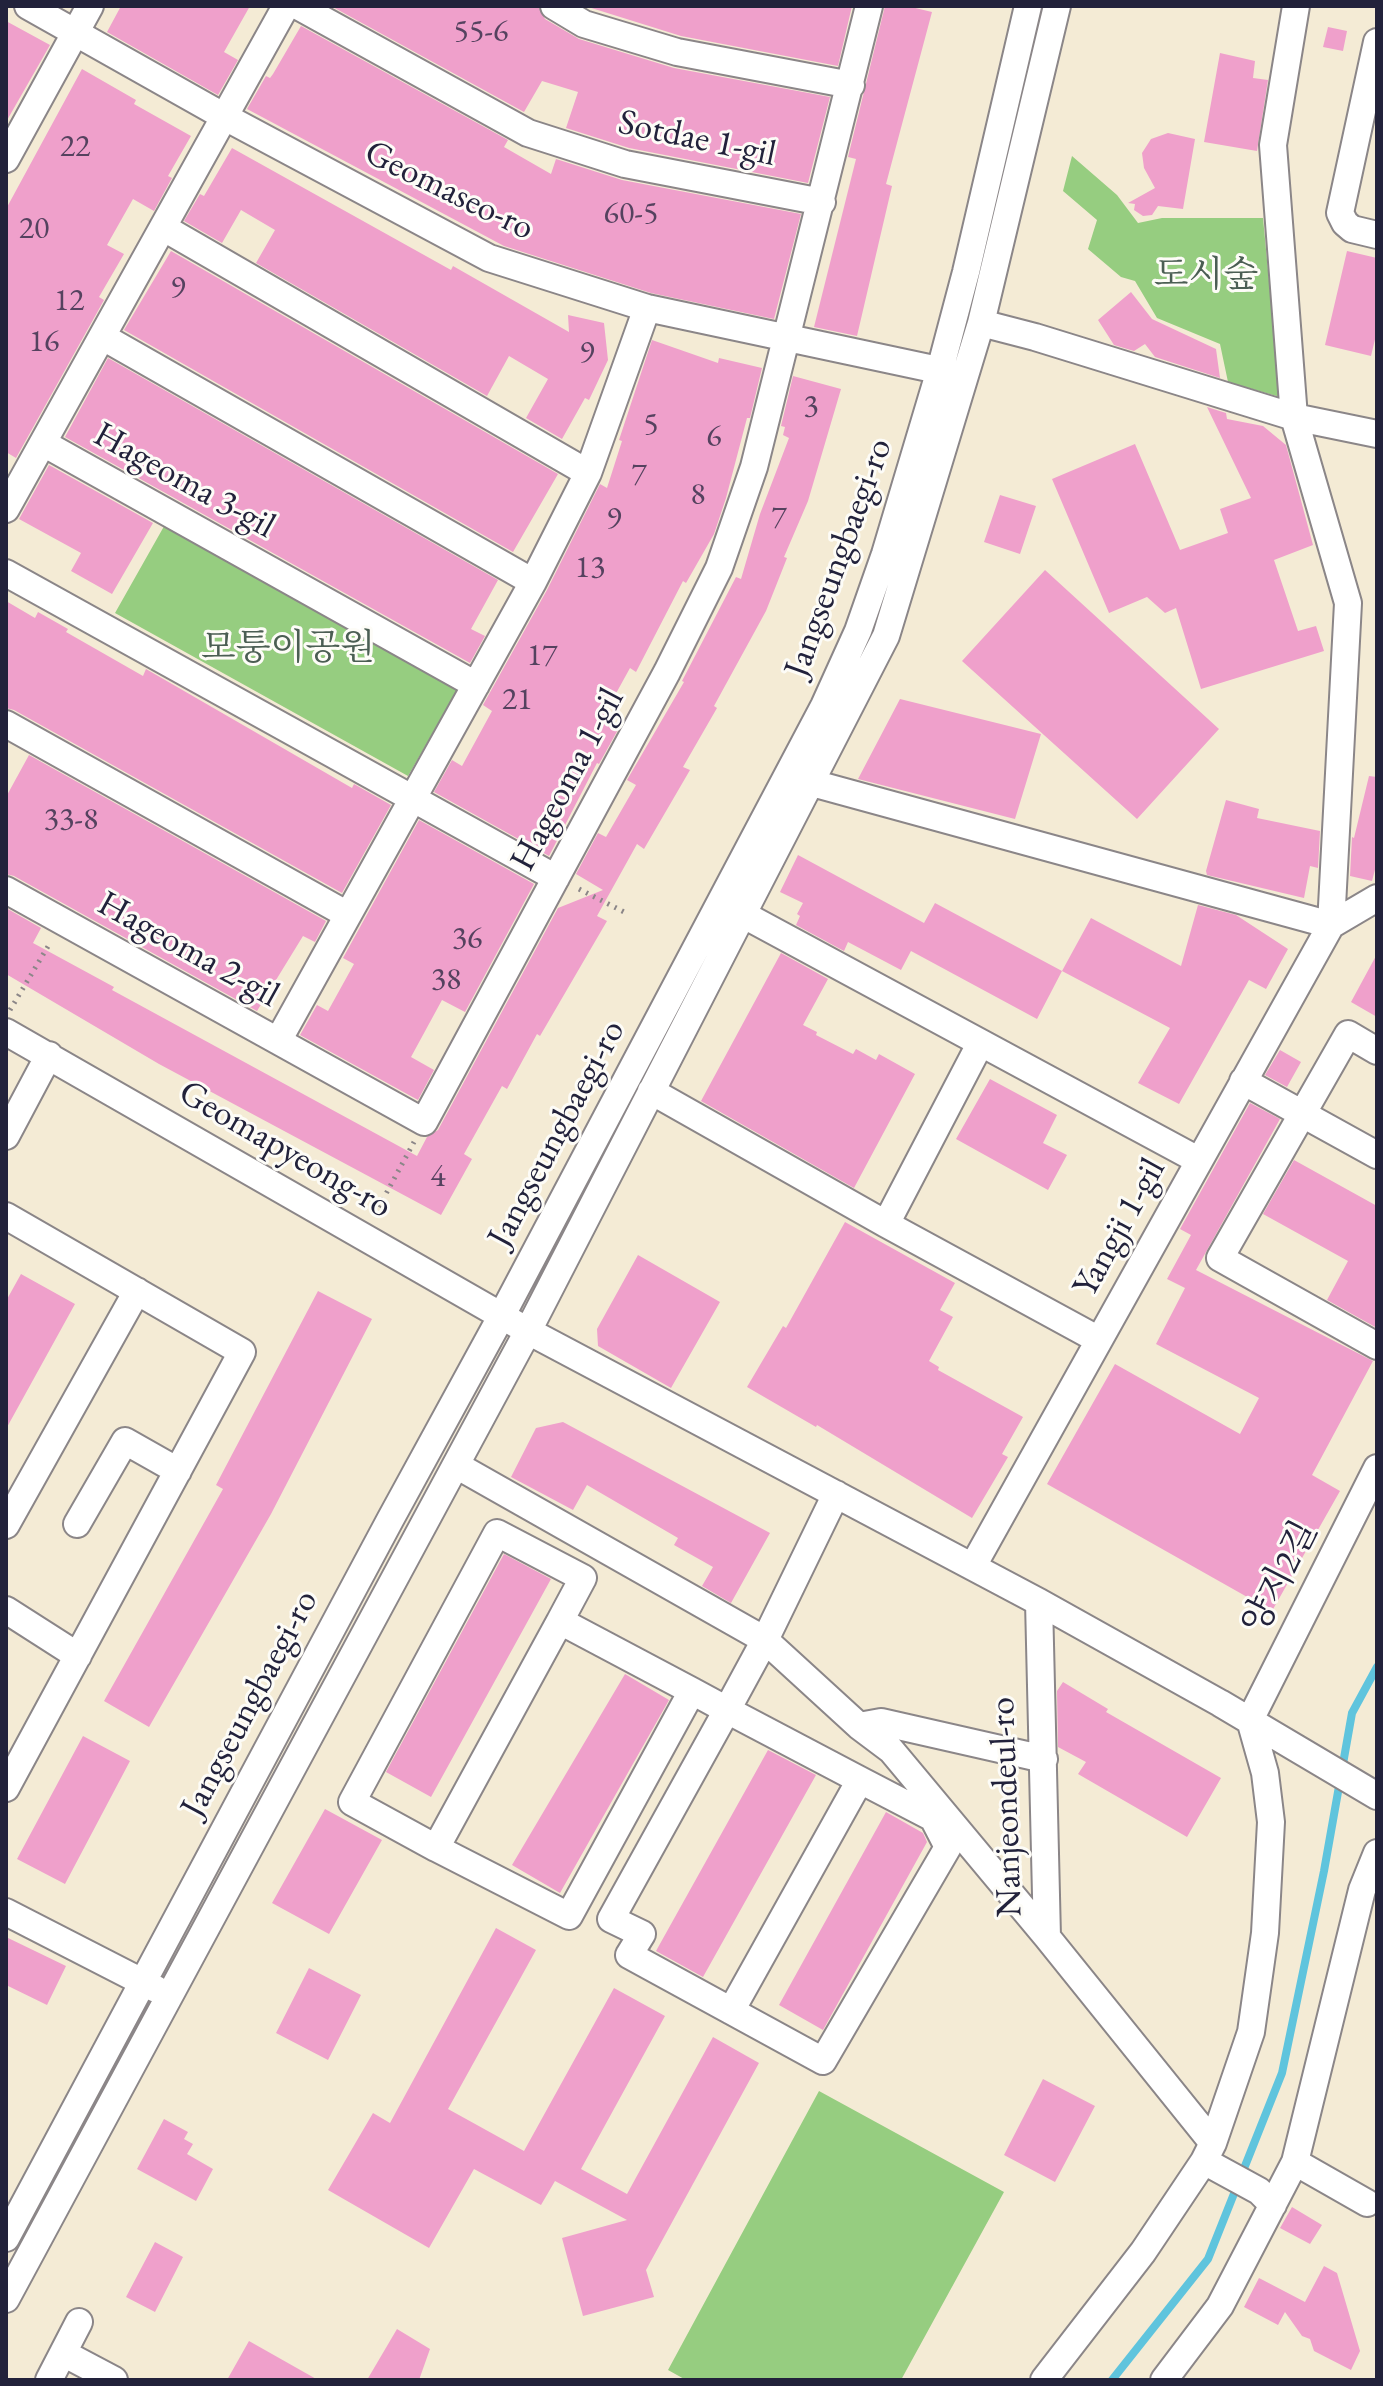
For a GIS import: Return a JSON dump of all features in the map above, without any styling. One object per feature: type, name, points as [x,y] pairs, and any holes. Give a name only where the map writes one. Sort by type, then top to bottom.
[{"type":"street","name":"Geomaseo-ro","points":[[28,6],[225,117],[489,258],[647,308],[966,376]]},
{"type":"street","points":[[6,159],[90,6]]},
{"type":"street","name":"Hageoma 3-gil","points":[[6,509],[286,6]]},
{"type":"street","name":"Sotdae 1-gil","points":[[298,6],[528,133],[625,164],[822,202]]},
{"type":"street","points":[[554,6],[584,24],[677,52],[851,85]]},
{"type":"street","points":[[788,338],[869,6]]},
{"type":"street","name":"Jangseungbaegi-ro","points":[[6,2238],[502,1315],[824,706],[867,606],[940,370],[1028,6]]},
{"type":"street","name":"Jangseungbaegi-ro","points":[[6,2299],[528,1331],[886,636],[981,323],[1057,6]]},
{"type":"street","name":"Yangji 1-gil","points":[[973,1566],[1331,925],[1348,603],[1294,417],[1273,145],[1296,6]]},
{"type":"street","points":[[1377,42],[1340,213],[1352,229],[1377,235]]},
{"type":"street","points":[[164,228],[588,473]]},
{"type":"street","name":"Hageoma 2-gil","points":[[63,921],[278,1041],[533,582],[588,473],[647,308]]},
{"type":"street","points":[[981,323],[1294,417],[1377,434]]},
{"type":"street","points":[[103,337],[533,582]]},
{"type":"street","name":"Hageoma 1-gil","points":[[424,1122],[667,672],[719,568],[754,467],[788,338]]},
{"type":"street","name":"Hageoma 3-gil","points":[[43,443],[476,685]]},
{"type":"street","points":[[6,573],[556,878]]},
{"type":"street","points":[[6,724],[348,915]]},
{"type":"street","points":[[812,783],[1331,925],[1377,898]]},
{"type":"street","points":[[6,890],[63,921]]},
{"type":"street","points":[[744,915],[1198,1160]]},
{"type":"street","name":"Geomapyeong-ro","points":[[6,1032],[528,1331]]},
{"type":"street","points":[[1377,1051],[1348,1034],[1220,1258],[1377,1346]]},
{"type":"street","points":[[278,1041],[424,1122]]},
{"type":"street","points":[[886,1224],[980,1044]]},
{"type":"street","points":[[6,1136],[49,1055]]},
{"type":"street","points":[[1243,1081],[1377,1155]]},
{"type":"street","name":"Jangseungbaegi-ro","points":[[651,1091],[1099,1340]]},
{"type":"street","points":[[6,1216],[242,1352],[6,1788]]},
{"type":"street","points":[[6,1525],[137,1291]]},
{"type":"street","points":[[528,1331],[1039,1602],[1377,1796]]},
{"type":"street","points":[[77,1524],[125,1441],[178,1471]]},
{"type":"street","points":[[456,1465],[765,1640],[859,1726],[891,1750],[1047,1937]]},
{"type":"street","name":"양지2길","points":[[1261,1728],[1377,1468]]},
{"type":"street","points":[[560,1621],[727,1710],[933,1818],[948,1847],[823,2061],[629,1955],[642,1934],[611,1919],[727,1710],[765,1640],[836,1494]]},
{"type":"street","points":[[436,1848],[583,1578],[497,1533],[352,1802],[436,1848],[569,1916],[692,1691]]},
{"type":"street","name":"Nanjeondeul-ro","points":[[1039,1602],[1047,1937],[1214,2158]]},
{"type":"street","points":[[6,1610],[78,1656]]},
{"type":"street","points":[[859,1726],[881,1722],[1044,1759]]},
{"type":"street","points":[[1044,2380],[1214,2158],[1251,2032],[1265,1933],[1271,1822],[1261,1728]]},
{"type":"street","points":[[731,2011],[860,1780]]},
{"type":"street","points":[[1164,2380],[1220,2306],[1266,2198],[1295,2162],[1362,1890],[1377,1853]]},
{"type":"street","points":[[6,1912],[170,1996]]},
{"type":"street","points":[[1214,2158],[1266,2198]]},
{"type":"street","points":[[1295,2162],[1367,2203]]},
{"type":"street","points":[[49,2380],[79,2322]]},
{"type":"street","points":[[63,2353],[114,2380]]},
{"type":"path","points":[[556,878],[626,913]]},
{"type":"path","points":[[6,1016],[63,921]]},
{"type":"path","points":[[364,1237],[424,1122]]},
{"type":"green space","name":"도시숲","points":[[1072,156],[1117,195],[1138,223],[1162,218],[1263,218],[1280,397],[1228,382],[1220,344],[1157,318],[1135,281],[1121,277],[1088,249],[1097,220],[1063,191]]},
{"type":"green space","name":"모퉁이공원","points":[[167,521],[461,684],[408,776],[115,613]]},
{"type":"green space","points":[[819,2091],[1004,2192],[901,2380],[686,2380],[668,2370]]},
{"type":"building","points":[[121,6],[250,6],[224,52],[238,60],[218,95],[107,32]]},
{"type":"building","points":[[331,6],[538,6],[545,19],[579,39],[674,68],[830,97],[808,183],[629,148],[566,128],[578,92],[542,81],[524,112]]},
{"type":"building","points":[[585,6],[852,6],[838,66],[681,36]]},
{"type":"building","points":[[885,6],[907,6],[932,12],[886,184],[892,186],[857,336],[814,327],[856,159],[848,157]]},
{"type":"building","points":[[6,21],[50,45],[6,122]]},
{"type":"building","points":[[301,26],[508,140],[504,147],[551,174],[556,159],[622,180],[801,214],[774,319],[651,293],[504,246],[247,109],[266,76],[270,78],[273,74]]},
{"type":"building","points":[[1328,27],[1347,31],[1343,51],[1323,47]]},
{"type":"building","points":[[1220,53],[1255,61],[1253,78],[1268,80],[1257,151],[1204,142]]},
{"type":"building","points":[[82,69],[136,100],[134,104],[191,136],[168,176],[172,178],[154,211],[133,199],[107,245],[124,254],[99,297],[104,300],[16,458],[6,452],[6,209]]},
{"type":"building","points":[[1168,133],[1195,139],[1183,209],[1158,206],[1152,215],[1143,216],[1134,210],[1135,204],[1128,203],[1155,188],[1144,168],[1142,153],[1151,139]]},
{"type":"building","points":[[232,148],[569,332],[568,315],[604,323],[608,360],[589,400],[585,398],[562,439],[526,418],[548,379],[509,356],[487,396],[256,263],[275,230],[241,210],[222,243],[184,221],[200,194],[204,196]]},
{"type":"building","points":[[171,251],[558,474],[513,552],[124,330]]},
{"type":"building","points":[[1347,251],[1377,258],[1377,331],[1371,356],[1325,345]]},
{"type":"building","points":[[1131,292],[1152,319],[1216,349],[1220,378],[1155,357],[1145,344],[1134,351],[1114,345],[1098,320]]},
{"type":"building","points":[[652,340],[718,363],[719,358],[762,368],[714,534],[686,583],[683,581],[636,672],[630,668],[603,717],[620,726],[597,763],[549,856],[434,792],[452,760],[462,766],[492,711],[483,705],[547,590],[600,484],[607,488],[622,441],[619,440]]},
{"type":"building","points":[[108,358],[498,580],[471,629],[485,636],[470,663],[65,437]]},
{"type":"building","points":[[793,376],[841,389],[808,501],[784,557],[787,558],[766,611],[683,767],[690,770],[644,849],[637,844],[597,916],[607,921],[507,1089],[502,1086],[464,1154],[472,1159],[441,1215],[159,1064],[6,974],[6,908],[41,928],[33,943],[114,987],[112,990],[417,1156],[427,1137],[438,1130],[558,908],[603,890],[576,874],[598,833],[606,837],[636,785],[627,780],[684,682],[736,577],[741,579],[760,514],[789,438],[783,435],[785,427],[781,426]]},
{"type":"building","points":[[1207,407],[1226,413],[1227,419],[1263,426],[1286,445],[1313,545],[1274,560],[1298,631],[1316,626],[1324,651],[1201,689],[1176,608],[1165,613],[1147,597],[1109,613],[1052,479],[1135,444],[1180,550],[1228,533],[1220,509],[1251,498]]},
{"type":"building","points":[[49,465],[153,523],[112,594],[71,571],[81,553],[19,519]]},
{"type":"building","points":[[1000,495],[1036,506],[1020,554],[984,542]]},
{"type":"building","points":[[1045,570],[1219,729],[1137,819],[962,661]]},
{"type":"building","points":[[6,601],[35,618],[38,612],[68,629],[66,632],[143,676],[146,669],[352,788],[354,784],[391,805],[342,893],[6,708]]},
{"type":"building","points":[[900,699],[1041,734],[1015,819],[858,779]]},
{"type":"building","points":[[29,755],[326,921],[315,942],[303,936],[257,1011],[6,874],[6,797]]},
{"type":"building","points":[[1369,776],[1377,777],[1377,862],[1372,881],[1350,876],[1352,837]]},
{"type":"building","points":[[1226,800],[1259,809],[1257,818],[1320,831],[1318,868],[1310,866],[1304,898],[1207,875]]},
{"type":"building","points":[[419,820],[534,884],[465,1012],[442,1000],[411,1057],[434,1070],[418,1100],[300,1035],[317,1005],[328,1011],[354,964],[343,958]]},
{"type":"building","points":[[798,855],[924,923],[935,903],[1062,971],[1037,1019],[911,951],[901,970],[848,942],[844,951],[796,925],[803,903],[780,892]]},
{"type":"building","points":[[1198,905],[1236,915],[1288,949],[1266,989],[1249,980],[1179,1104],[1138,1083],[1170,1028],[1062,971],[1091,918],[1181,966]]},
{"type":"building","points":[[781,953],[828,979],[803,1025],[853,1054],[856,1049],[876,1060],[879,1054],[915,1074],[854,1188],[701,1101]]},
{"type":"building","points":[[1377,954],[1377,1017],[1351,1002]]},
{"type":"building","points":[[1280,1050],[1301,1062],[1287,1087],[1265,1075]]},
{"type":"building","points":[[990,1079],[1057,1115],[1043,1143],[1067,1155],[1048,1190],[956,1139]]},
{"type":"building","points":[[1250,1103],[1280,1119],[1196,1270],[1373,1361],[1312,1475],[1340,1491],[1272,1611],[1047,1484],[1115,1364],[1240,1434],[1259,1398],[1156,1344],[1185,1288],[1167,1279],[1191,1235],[1180,1229]]},
{"type":"building","points":[[1294,1160],[1377,1206],[1377,1328],[1327,1300],[1348,1261],[1263,1214]]},
{"type":"building","points":[[845,1222],[955,1283],[940,1310],[953,1317],[929,1361],[939,1367],[938,1370],[1023,1417],[1002,1454],[1008,1457],[972,1518],[747,1387],[783,1326],[786,1328]]},
{"type":"building","points":[[638,1255],[720,1302],[671,1388],[598,1346],[597,1329]]},
{"type":"building","points":[[21,1274],[75,1304],[6,1429],[6,1301]]},
{"type":"building","points":[[318,1291],[372,1319],[271,1514],[149,1727],[104,1701],[223,1489],[216,1485]]},
{"type":"building","points":[[563,1422],[770,1533],[731,1603],[702,1586],[713,1567],[674,1545],[678,1538],[587,1485],[573,1510],[511,1477],[536,1428]]},
{"type":"building","points":[[504,1554],[551,1579],[431,1797],[386,1772]]},
{"type":"building","points":[[625,1674],[669,1700],[560,1893],[512,1865]]},
{"type":"building","points":[[1063,1682],[1108,1709],[1106,1712],[1221,1778],[1187,1837],[1078,1774],[1086,1762],[1058,1747],[1057,1691]]},
{"type":"building","points":[[83,1736],[130,1761],[65,1884],[17,1859]]},
{"type":"building","points":[[768,1750],[816,1775],[703,1977],[656,1951]]},
{"type":"building","points":[[325,1809],[382,1840],[329,1934],[272,1903]]},
{"type":"building","points":[[886,1812],[923,1833],[927,1842],[823,2030],[779,2005]]},
{"type":"building","points":[[496,1928],[536,1950],[448,2109],[524,2151],[614,1988],[665,2016],[581,2169],[627,2194],[713,2037],[759,2063],[646,2270],[654,2297],[583,2316],[562,2238],[627,2220],[555,2181],[541,2205],[474,2169],[429,2248],[328,2190],[373,2113],[390,2123]]},
{"type":"building","points":[[6,1937],[66,1966],[47,2005],[6,1985]]},
{"type":"building","points":[[309,1968],[361,1995],[328,2060],[276,2033]]},
{"type":"building","points":[[1043,2079],[1095,2106],[1055,2182],[1004,2155]]},
{"type":"building","points":[[164,2119],[188,2132],[184,2139],[193,2144],[187,2154],[213,2169],[196,2201],[137,2169]]},
{"type":"building","points":[[1292,2207],[1322,2225],[1310,2244],[1280,2228]]},
{"type":"building","points":[[155,2242],[183,2257],[155,2312],[126,2297]]},
{"type":"building","points":[[1324,2266],[1337,2273],[1360,2351],[1351,2370],[1314,2351],[1310,2339],[1302,2336],[1285,2312],[1278,2325],[1244,2307],[1259,2278],[1305,2302]]},
{"type":"building","points":[[397,2329],[430,2349],[419,2380],[367,2380]]},
{"type":"building","points":[[249,2341],[318,2380],[227,2380]]},
{"type":"waterway","points":[[1112,2380],[1208,2259],[1282,2073],[1324,1871],[1352,1713],[1377,1667]]}]
